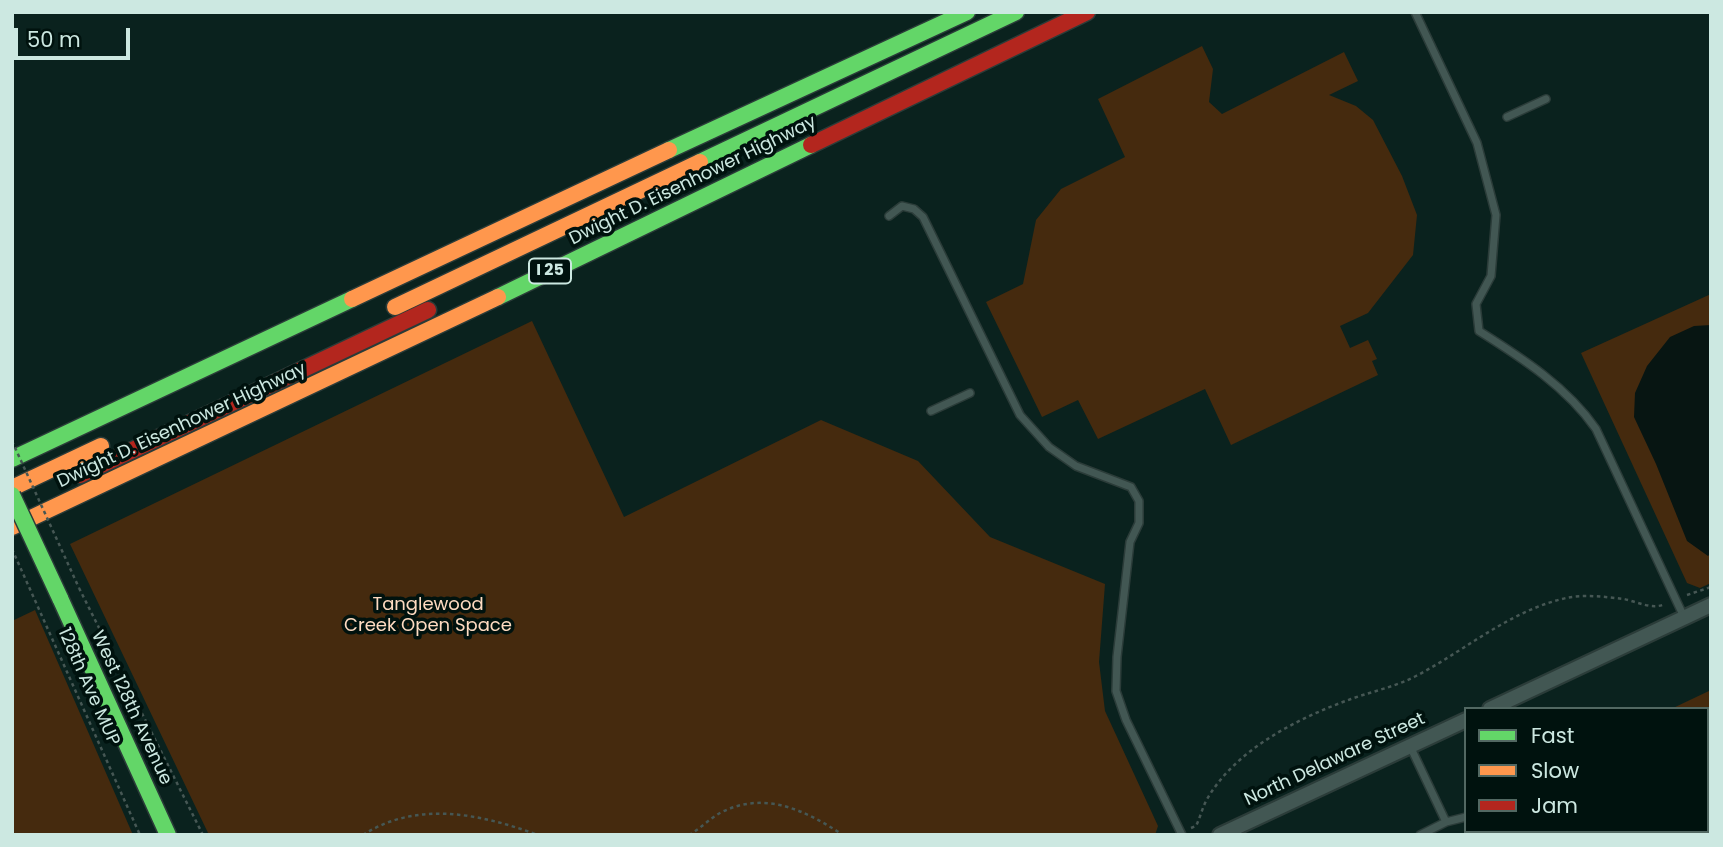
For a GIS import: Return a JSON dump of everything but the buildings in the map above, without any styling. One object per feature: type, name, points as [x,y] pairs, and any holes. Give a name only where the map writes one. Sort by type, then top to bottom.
[{"type":"main road","name":"Dwight D. Eisenhower Highway","points":[[12,459],[967,12]]},
{"type":"main road","points":[[376,316],[1016,12]]},
{"type":"main road","points":[[667,197],[1057,12]]},
{"type":"main road","name":"Dwight D. Eisenhower Highway","points":[[12,527],[319,383],[1087,12]]},
{"type":"main road","points":[[63,483],[440,304]]},
{"type":"main road","points":[[12,488],[113,440]]},
{"type":"main road","name":"West 128th Avenue","points":[[12,495],[168,835]]},
{"type":"main road","points":[[12,507],[37,495]]},
{"type":"street","points":[[1496,707],[1711,605]]},
{"type":"street","name":"North Delaware Street","points":[[1220,835],[1464,721]]},
{"type":"lane","points":[[1415,12],[1477,143],[1496,215],[1491,276],[1476,304],[1479,331],[1525,360],[1582,409],[1596,429],[1684,617]]},
{"type":"lane","points":[[1507,117],[1546,99]]},
{"type":"lane","points":[[889,216],[902,206],[914,209],[923,217],[1020,415],[1027,423],[1049,447],[1076,466],[1131,487],[1139,501],[1139,523],[1130,542],[1116,657],[1116,691],[1126,720],[1182,835]]},
{"type":"lane","points":[[931,411],[971,393]]},
{"type":"lane","points":[[1410,746],[1446,822]]},
{"type":"lane","points":[[1420,835],[1446,822],[1464,818]]},
{"type":"path","name":"128th Ave MUP","points":[[12,441],[79,588],[203,835]]},
{"type":"path","name":"128th Ave MUP","points":[[12,549],[140,835]]},
{"type":"path","points":[[1196,826],[1206,802],[1220,781],[1234,766],[1275,735],[1305,718],[1352,698],[1383,690],[1414,677],[1531,609],[1568,598],[1616,598],[1658,607],[1711,587]]},
{"type":"path","points":[[688,835],[719,814],[743,803],[766,802],[792,807],[821,820],[843,835]]},
{"type":"path","points":[[363,835],[388,821],[417,814],[451,814],[490,819],[538,835]]},
{"type":"green space","points":[[1202,46],[1213,69],[1209,102],[1222,114],[1344,52],[1358,81],[1329,95],[1356,106],[1373,120],[1402,176],[1417,215],[1413,255],[1368,313],[1340,326],[1350,348],[1368,340],[1377,359],[1372,361],[1378,375],[1231,445],[1205,389],[1098,439],[1078,400],[1042,417],[986,302],[1023,284],[1036,220],[1061,189],[1125,157],[1098,99]]},
{"type":"green space","points":[[1711,294],[1711,583],[1700,588],[1687,583],[1581,353]]},
{"type":"green space","name":"Tanglewood Creek Open Space","points":[[532,321],[624,517],[821,420],[918,461],[990,537],[1105,584],[1099,662],[1105,711],[1158,826],[1155,835],[209,835],[70,544]]},
{"type":"green space","points":[[35,610],[133,835],[12,835],[12,621]]},
{"type":"green space","points":[[1711,690],[1711,835],[1601,835],[1709,833],[1709,707],[1675,707]]},
{"type":"shaded area","points":[[1711,325],[1711,553],[1708,556],[1687,541],[1634,417],[1635,393],[1647,366],[1670,337],[1694,326]]},
{"type":"traffic: fast","points":[[669,150],[967,12]]},
{"type":"traffic: fast","points":[[700,162],[1016,12]]},
{"type":"traffic: fast","points":[[498,297],[811,145]]},
{"type":"traffic: fast","points":[[12,459],[352,299]]},
{"type":"traffic: fast","points":[[12,495],[60,598]]},
{"type":"traffic: fast","points":[[60,598],[168,835]]},
{"type":"traffic: slow","points":[[352,299],[669,150]]},
{"type":"traffic: slow","points":[[395,307],[700,162]]},
{"type":"traffic: slow","points":[[12,527],[498,297]]},
{"type":"traffic: slow","points":[[12,488],[101,446]]},
{"type":"traffic: jam","points":[[811,145],[1087,12]]},
{"type":"traffic: jam","points":[[80,475],[428,310]]}]
